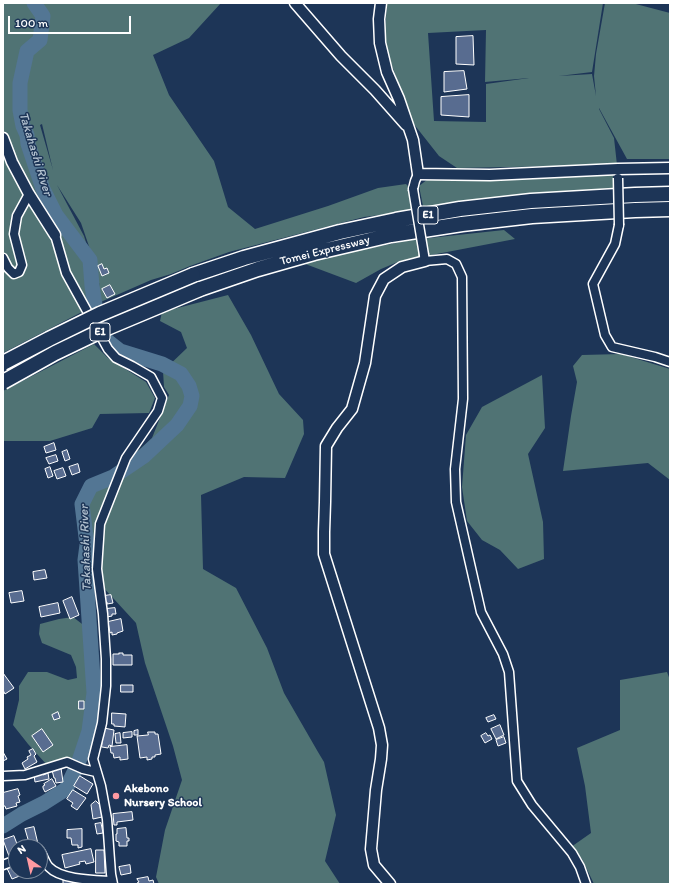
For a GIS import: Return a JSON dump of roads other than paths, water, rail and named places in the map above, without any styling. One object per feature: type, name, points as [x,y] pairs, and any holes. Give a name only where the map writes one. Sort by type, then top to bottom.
[{"type":"highway","name":"Tomei Expressway","points":[[3,363],[49,338],[144,294],[193,275],[244,258],[340,232],[396,220],[460,209],[531,202],[670,194]]},
{"type":"highway","name":"Tomei Expressway","points":[[3,382],[55,353],[107,328],[200,289],[258,269],[314,253],[391,235],[462,224],[532,216],[670,209]]},
{"type":"street","points":[[295,3],[341,56],[375,90],[409,128]]},
{"type":"street","points":[[381,3],[379,19],[380,43],[387,72],[399,99],[413,140],[418,174],[413,189],[425,258]]},
{"type":"street","points":[[3,138],[12,162],[29,194],[55,235],[66,273],[108,349],[116,358],[151,377],[162,398],[158,411],[126,458],[100,524],[97,569],[103,614],[106,686],[102,723],[93,759],[101,786],[107,819],[112,882],[82,879],[59,874],[48,867]]},
{"type":"street","points":[[418,174],[618,174],[670,168]]},
{"type":"street","points":[[618,174],[619,226],[615,244],[593,284],[606,335],[612,347],[670,362]]},
{"type":"street","points":[[3,258],[8,268],[14,274],[19,272],[22,265],[14,234],[17,216],[29,194]]},
{"type":"street","points":[[390,884],[374,865],[371,850],[376,790],[382,745],[324,554],[326,446],[337,428],[352,409],[365,362],[375,296],[384,279],[402,266],[425,258],[447,259],[456,264],[462,277],[463,399],[455,469],[456,502],[481,612],[503,654],[509,672],[517,781],[532,806],[572,853],[586,884]]},
{"type":"street","points":[[3,776],[25,775],[67,762],[83,769],[96,772]]},
{"type":"waterway","name":"Takahashi River","points":[[3,826],[66,789],[78,764],[89,731],[94,693],[85,560],[87,545],[82,504],[91,486],[113,477],[144,456],[177,425],[190,406],[192,396],[189,386],[181,374],[162,364],[120,351],[106,340],[96,311],[90,260],[56,215],[43,189],[28,144],[20,110],[20,83],[27,51],[40,40],[43,16],[34,3]]},
{"type":"place","name":"Akebono Nursery School","points":[[116,796]]}]
